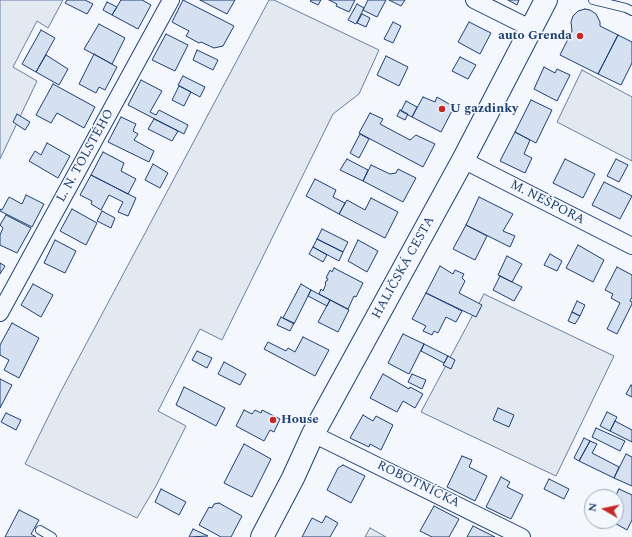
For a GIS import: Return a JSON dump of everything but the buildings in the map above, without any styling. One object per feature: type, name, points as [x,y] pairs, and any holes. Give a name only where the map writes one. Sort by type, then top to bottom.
[{"type":"main road","name":"HALIČSKÁ CESTA","points":[[262,537],[293,478],[313,434],[463,160],[546,0]]},
{"type":"street","name":"L. N. TOLSTÉHO","points":[[0,313],[171,0]]},
{"type":"street","points":[[474,0],[532,29]]},
{"type":"street","name":"M. NEŠPORA","points":[[463,160],[632,246]]},
{"type":"street","name":"ROBOTNÍCKA","points":[[313,434],[522,537]]},
{"type":"lane","points":[[593,0],[626,8],[632,12]]},
{"type":"lane","points":[[40,530],[52,537]]},
{"type":"shaded area","points":[[0,0],[63,0],[48,28],[37,21],[13,67],[37,81],[0,159]]},
{"type":"shaded area","points":[[269,0],[274,0],[379,50],[359,94],[333,114],[222,340],[200,329],[158,411],[186,426],[156,486],[137,518],[25,464],[60,393]]},
{"type":"shaded area","points":[[582,70],[632,97],[632,161],[557,122]]},
{"type":"shaded area","points":[[484,294],[614,356],[556,476],[421,412]]},
{"type":"shaded area","points":[[370,528],[386,537],[365,537]]},
{"type":"place","name":"auto Grenda","points":[[580,36]]},
{"type":"place","name":"U gazdinky","points":[[442,109]]},
{"type":"place","name":"House","points":[[273,420]]}]
